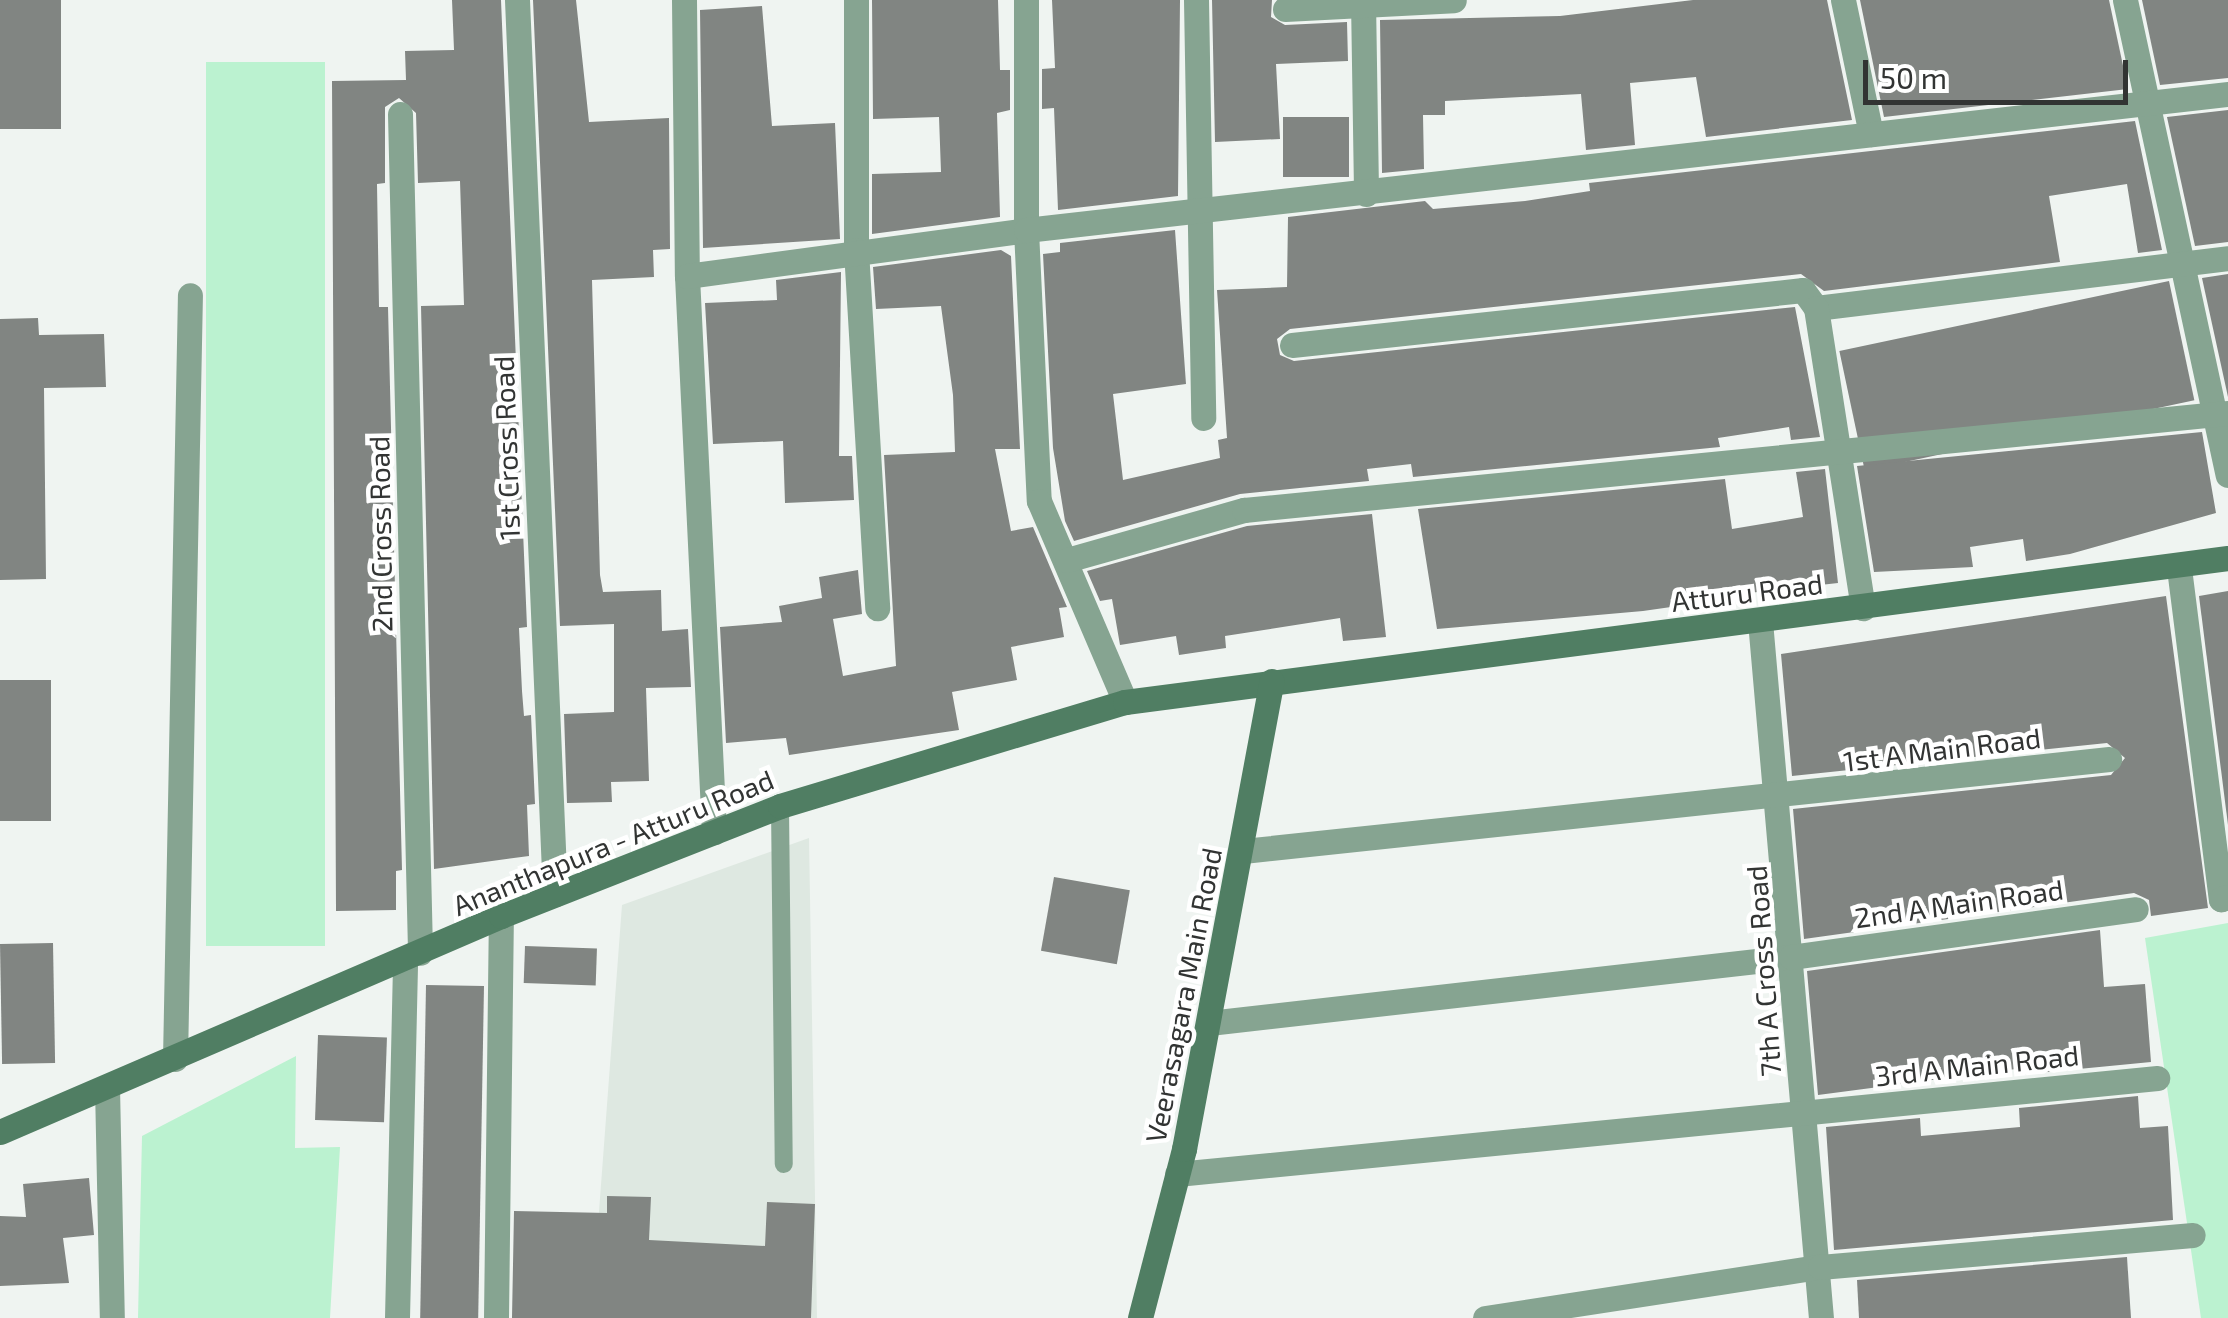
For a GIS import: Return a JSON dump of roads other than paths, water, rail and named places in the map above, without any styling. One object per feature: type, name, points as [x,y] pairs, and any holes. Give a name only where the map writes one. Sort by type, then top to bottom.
[{"type":"street","name":"1st Cross Road","points":[[517,0],[556,894]]},
{"type":"street","points":[[684,0],[687,276],[714,832]]},
{"type":"street","points":[[856,0],[856,250],[877,608]]},
{"type":"street","points":[[1026,0],[1026,230],[1039,500],[1125,702]]},
{"type":"street","points":[[1196,0],[1203,418]]},
{"type":"street","points":[[1284,9],[1454,0]]},
{"type":"street","points":[[1843,0],[1871,134]]},
{"type":"street","points":[[2125,0],[2182,264],[2222,414],[2228,475]]},
{"type":"street","points":[[1364,3],[1366,194]]},
{"type":"street","points":[[687,276],[856,250],[2228,94]]},
{"type":"street","name":"2nd Cross Road","points":[[397,1318],[413,956],[400,114]]},
{"type":"street","points":[[1816,308],[2228,258]]},
{"type":"street","points":[[1292,345],[1803,290],[1816,308],[1863,608]]},
{"type":"street","points":[[175,1059],[190,295]]},
{"type":"street","points":[[1067,560],[1244,510],[2222,414]]},
{"type":"street","name":"Atturu Road","points":[[1272,681],[2179,568],[2228,558]]},
{"type":"street","points":[[2179,568],[2220,899],[2228,897]]},
{"type":"street","name":"7th A Cross Road","points":[[1760,620],[1781,799],[1821,1318]]},
{"type":"street","name":"Ananthapura - Atturu Road","points":[[0,1132],[501,916],[780,806],[1125,702],[1272,681]]},
{"type":"street","name":"Veerasagara Main Road","points":[[1140,1318],[1177,1174],[1209,1023],[1272,681]]},
{"type":"street","name":"1st A Main Road","points":[[1243,850],[1781,799],[2109,759]]},
{"type":"street","name":"2nd A Main Road","points":[[1209,1023],[1792,957],[2136,909]]},
{"type":"street","points":[[496,1318],[501,916]]},
{"type":"street","name":"3rd A Main Road","points":[[1177,1174],[2156,1078]]},
{"type":"street","points":[[107,1088],[112,1318]]},
{"type":"street","points":[[1485,1318],[1820,1267],[2193,1235]]},
{"type":"lane","points":[[780,806],[784,1164]]}]
